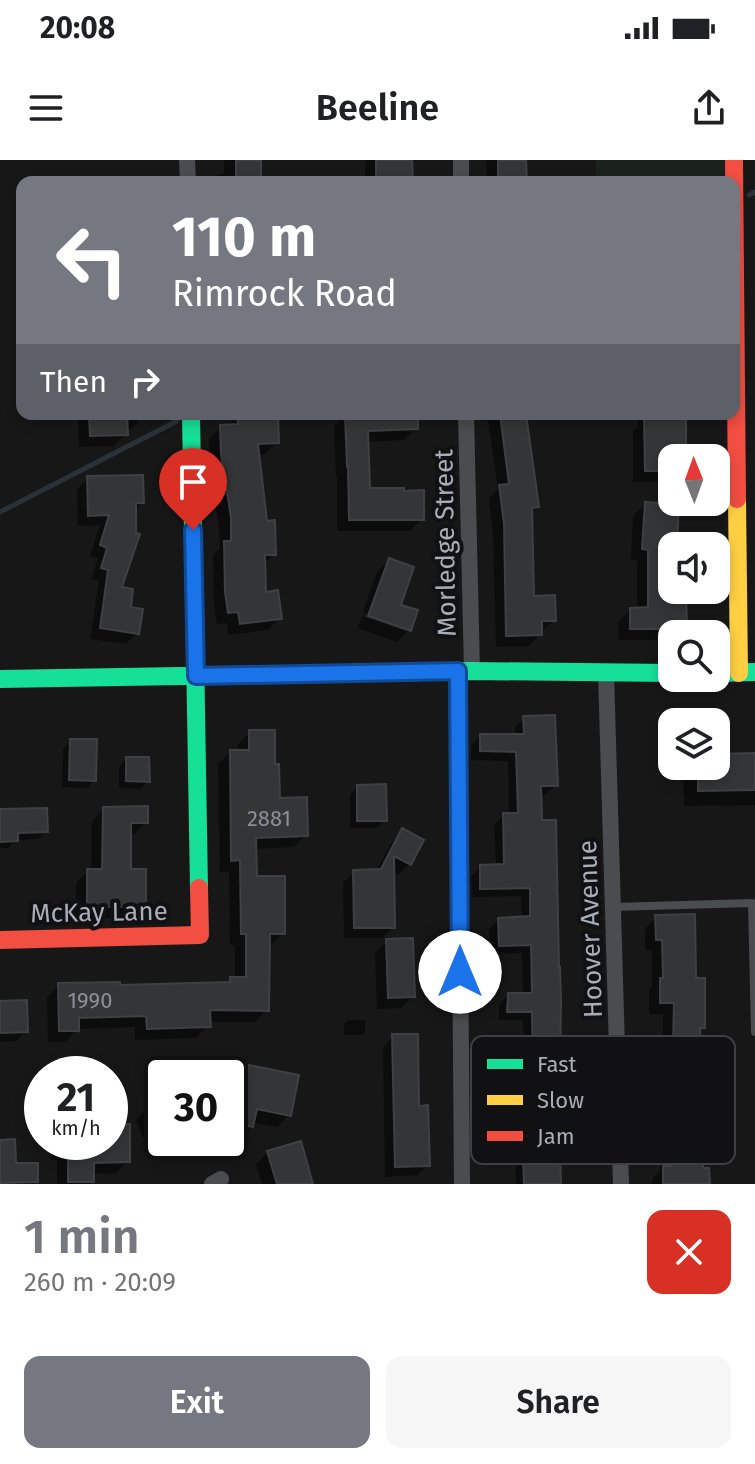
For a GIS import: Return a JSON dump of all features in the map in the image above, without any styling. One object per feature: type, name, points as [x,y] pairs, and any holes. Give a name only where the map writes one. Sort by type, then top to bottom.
[{"type":"street","points":[[740,397],[747,673]]},
{"type":"street","points":[[191,420],[196,676]]},
{"type":"street","name":"Morledge Street","points":[[462,1184],[466,420]]},
{"type":"street","points":[[0,679],[465,671],[658,673]]},
{"type":"street","name":"Hoover Avenue","points":[[606,673],[617,1036]]},
{"type":"street","name":"McKay Lane","points":[[0,940],[200,935],[196,676]]},
{"type":"street","name":"Hoover Avenue","points":[[620,1164],[621,1184]]},
{"type":"lane","points":[[613,907],[752,903],[755,1032]]},
{"type":"shaded area","points":[[596,160],[725,160],[725,176],[596,176]]},
{"type":"building","points":[[236,160],[261,160],[261,176],[236,176]]},
{"type":"building","points":[[376,160],[412,160],[413,176],[376,176]]},
{"type":"building","points":[[498,160],[526,160],[527,176],[498,176]]},
{"type":"building","points":[[89,420],[127,420],[128,435],[90,436]]},
{"type":"building","points":[[238,420],[278,420],[279,443],[258,444],[267,521],[275,520],[276,555],[265,555],[266,592],[278,590],[282,619],[240,624],[238,612],[228,613],[225,592],[224,541],[231,541],[231,517],[221,454],[220,425],[238,424]]},
{"type":"building","points":[[345,420],[418,420],[418,429],[368,431],[370,488],[424,490],[424,520],[349,520]]},
{"type":"building","points":[[501,420],[527,420],[539,507],[532,508],[534,596],[555,595],[556,621],[542,621],[542,635],[506,636],[504,523],[499,485],[509,484]]},
{"type":"building","points":[[644,420],[686,420],[686,444],[658,444],[658,471],[645,471]]},
{"type":"building","points":[[143,475],[144,503],[136,503],[136,533],[140,534],[122,587],[133,589],[131,607],[143,609],[139,634],[100,628],[108,570],[101,568],[107,548],[100,545],[109,515],[88,516],[87,476]]},
{"type":"building","points":[[645,502],[658,503],[658,516],[678,516],[678,532],[658,532],[658,604],[686,604],[687,620],[658,620],[658,629],[630,629],[630,608],[648,607],[648,550],[642,549]]},
{"type":"building","points":[[389,558],[414,567],[401,605],[418,610],[411,631],[368,616]]},
{"type":"building","points":[[555,715],[558,786],[541,786],[542,820],[556,820],[560,1036],[532,1036],[532,1012],[507,1012],[508,993],[532,993],[531,945],[499,946],[498,918],[530,916],[530,888],[480,889],[480,865],[504,864],[503,813],[518,813],[516,752],[480,751],[480,734],[524,734],[523,716]]},
{"type":"building","points":[[249,730],[275,730],[275,764],[279,764],[280,798],[307,797],[308,836],[256,838],[257,876],[285,876],[285,934],[270,934],[269,1011],[210,1010],[211,1027],[147,1029],[146,1016],[79,1018],[79,1031],[59,1031],[58,983],[230,982],[230,977],[246,977],[246,934],[241,934],[240,860],[231,861],[230,750],[249,750]]},
{"type":"building","points":[[70,739],[97,739],[96,781],[69,780]]},
{"type":"building","points":[[755,753],[755,790],[698,791],[698,780],[730,780],[730,754]]},
{"type":"building","points":[[126,757],[149,757],[150,782],[126,781]]},
{"type":"building","points":[[386,784],[387,821],[357,821],[357,785]]},
{"type":"building","points":[[148,806],[148,823],[131,823],[131,869],[146,869],[146,907],[87,907],[87,869],[102,869],[103,807]]},
{"type":"building","points":[[47,808],[48,832],[18,833],[18,841],[0,842],[0,809]]},
{"type":"building","points":[[402,828],[424,840],[411,865],[394,856],[395,928],[354,928],[353,870],[381,869]]},
{"type":"building","points":[[695,914],[696,978],[705,978],[705,1028],[700,1028],[700,1036],[673,1036],[674,1003],[660,1003],[662,940],[656,940],[655,915]]},
{"type":"building","points":[[413,938],[415,997],[388,998],[386,939]]},
{"type":"building","points":[[27,1000],[28,1032],[0,1033],[0,1001]]},
{"type":"building","points":[[392,1034],[418,1034],[419,1106],[428,1105],[430,1166],[395,1167]]},
{"type":"building","points":[[249,1065],[299,1075],[291,1116],[257,1109],[253,1127],[248,1126]]},
{"type":"building","points":[[130,1124],[130,1162],[94,1163],[94,1182],[68,1182],[68,1160],[128,1160]]},
{"type":"building","points":[[15,1139],[16,1163],[38,1163],[38,1182],[0,1183],[0,1140]]},
{"type":"building","points":[[301,1141],[313,1184],[277,1184],[267,1151]]},
{"type":"building","points":[[523,1164],[560,1164],[561,1184],[524,1184]]},
{"type":"building","points":[[703,1164],[703,1168],[709,1168],[710,1184],[663,1184],[663,1166]]},
{"type":"waterway","points":[[749,195],[755,192]]},
{"type":"waterway","points":[[0,512],[177,421]]},
{"type":"traffic: fast","points":[[191,420],[199,888]]},
{"type":"traffic: fast","points":[[0,679],[472,671],[658,673]]},
{"type":"traffic: fast","points":[[730,673],[755,672]]},
{"type":"traffic: slow","points":[[737,499],[739,673]]},
{"type":"traffic: jam","points":[[734,160],[734,176]]},
{"type":"traffic: jam","points":[[736,420],[737,499]]},
{"type":"traffic: jam","points":[[0,940],[200,935],[199,888]]},
{"type":"route","points":[[193,530],[196,676],[458,671],[460,972]]}]
